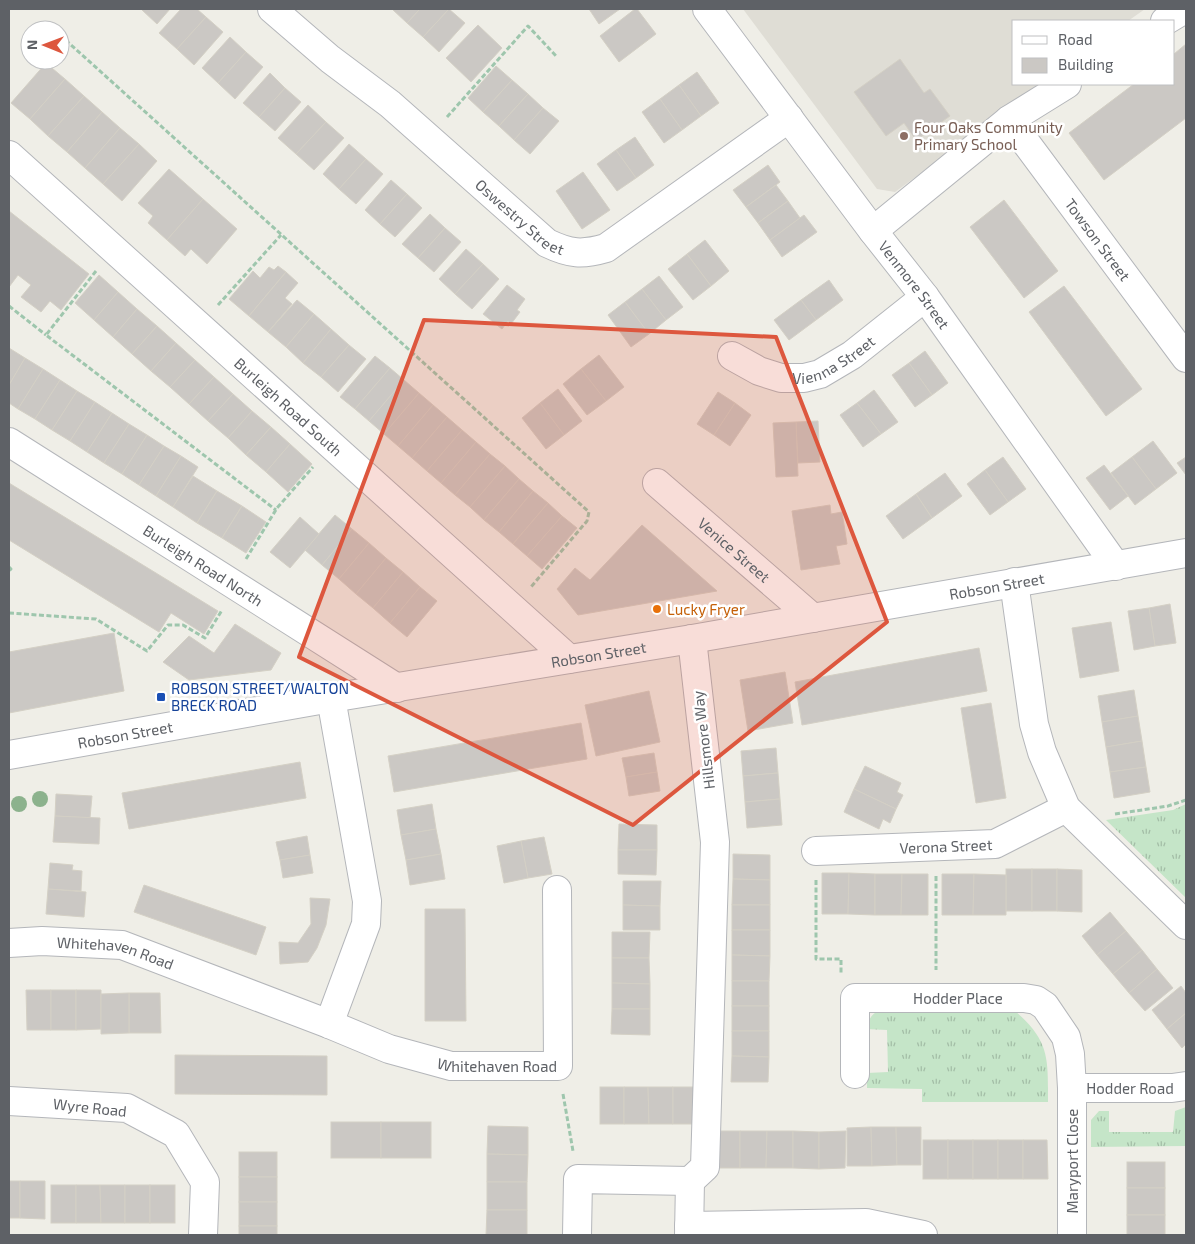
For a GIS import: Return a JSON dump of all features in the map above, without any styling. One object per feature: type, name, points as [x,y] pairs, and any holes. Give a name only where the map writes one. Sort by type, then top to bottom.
[{"type":"street","name":"Oswestry Street","points":[[272,9],[330,59],[390,104],[547,243],[560,250],[588,253],[606,248],[789,118]]},
{"type":"street","name":"Venmore Street","points":[[707,9],[873,231],[925,297],[1116,566]]},
{"type":"street","points":[[1167,20],[1185,9]]},
{"type":"street","points":[[873,231],[1009,120],[1065,85]]},
{"type":"street","name":"Towson Street","points":[[1009,120],[1186,358]]},
{"type":"street","name":"Burleigh Road South","points":[[9,155],[569,659]]},
{"type":"street","name":"Vienna Street","points":[[732,356],[760,371],[781,378],[804,378],[820,374],[852,355],[925,297]]},
{"type":"street","name":"Burleigh Road North","points":[[9,442],[398,688]]},
{"type":"street","name":"Venice Street","points":[[657,483],[813,618]]},
{"type":"street","name":"Robson Street","points":[[9,755],[331,698],[692,639],[1186,553]]},
{"type":"street","points":[[1014,582],[1034,724],[1042,752],[1072,814],[1186,925]]},
{"type":"street","name":"Hillsmore Way","points":[[690,1181],[705,1167],[715,842],[692,639]]},
{"type":"street","points":[[329,1024],[366,924],[368,901],[331,698]]},
{"type":"street","name":"Verona Street","points":[[816,851],[995,844],[1072,814]]},
{"type":"street","name":"Whitehaven Road","points":[[9,943],[42,941],[122,945],[329,1024],[389,1049],[451,1066],[558,1066],[557,890]]},
{"type":"street","points":[[855,998],[856,1074]]},
{"type":"street","name":"Hodder Place","points":[[855,998],[1024,998],[1036,1000],[1045,1006],[1066,1037],[1070,1054],[1072,1088]]},
{"type":"street","name":"Hodder Road","points":[[1072,1088],[1172,1088],[1186,1086]]},
{"type":"street","name":"Maryport Close","points":[[1072,1088],[1072,1235]]},
{"type":"street","name":"Wyre Road","points":[[9,1101],[127,1108],[176,1134],[205,1182],[203,1235]]},
{"type":"street","points":[[577,1235],[578,1179],[690,1181],[689,1231],[866,1223],[923,1235]]},
{"type":"path","points":[[428,138],[528,26],[557,57]]},
{"type":"path","points":[[70,44],[589,512],[587,521],[513,608]]},
{"type":"path","points":[[199,326],[281,235]]},
{"type":"path","points":[[46,335],[113,249]]},
{"type":"path","points":[[9,306],[276,510]]},
{"type":"path","points":[[9,613],[96,619],[147,651],[168,625],[183,625],[205,638],[276,510],[332,445]]},
{"type":"path","points":[[1072,814],[1168,806],[1186,800]]},
{"type":"path","points":[[935,845],[937,998]]},
{"type":"path","points":[[816,851],[816,960],[841,959],[841,998],[855,998]]},
{"type":"path","points":[[558,1066],[578,1179]]},
{"type":"highlighted area","points":[[424,320],[776,337],[887,622],[633,825],[299,657]]},
{"type":"shaded area","name":"Four Oaks Community Primary School","points":[[743,9],[1145,9],[1129,20],[1012,20],[1012,85],[1042,85],[895,192],[877,189]]},
{"type":"green space","points":[[1186,804],[1186,898],[1106,820],[1173,810]]},
{"type":"green space","points":[[879,1010],[1014,1010],[1026,1021],[1041,1041],[1047,1062],[1048,1102],[922,1102],[922,1089],[867,1088],[867,1073],[888,1072],[887,1030],[866,1029],[870,1018]]},
{"type":"green space","points":[[1186,1107],[1186,1146],[1091,1147],[1091,1120],[1099,1111],[1109,1111],[1109,1132],[1173,1132],[1175,1111]]},
{"type":"building","points":[[143,9],[170,9],[157,24]]},
{"type":"building","points":[[181,9],[197,9],[206,17],[177,49],[159,33]]},
{"type":"building","points":[[392,9],[420,9],[407,23]]},
{"type":"building","points":[[420,9],[449,9],[423,37],[407,23]]},
{"type":"building","points":[[449,9],[465,23],[439,52],[423,37]]},
{"type":"building","points":[[589,9],[620,9],[599,24]]},
{"type":"building","points":[[637,9],[656,34],[619,62],[600,36]]},
{"type":"building","points":[[206,17],[223,32],[194,65],[177,49]]},
{"type":"building","points":[[478,25],[502,48],[471,82],[446,58]]},
{"type":"building","points":[[230,37],[246,52],[218,83],[202,68]]},
{"type":"building","points":[[1186,44],[1186,118],[1104,180],[1069,133],[1133,85],[1175,85],[1175,53]]},
{"type":"building","points":[[246,52],[263,67],[235,99],[218,83]]},
{"type":"building","points":[[900,59],[924,93],[930,89],[950,116],[916,140],[904,123],[886,136],[854,92]]},
{"type":"building","points":[[496,66],[512,80],[483,112],[468,98]]},
{"type":"building","points":[[40,70],[54,70],[65,79],[30,119],[11,103]]},
{"type":"building","points":[[697,72],[719,103],[701,116],[679,85]]},
{"type":"building","points":[[270,73],[285,88],[259,117],[243,103]]},
{"type":"building","points":[[65,79],[84,96],[48,136],[30,119]]},
{"type":"building","points":[[512,80],[528,94],[499,126],[483,112]]},
{"type":"building","points":[[679,85],[701,116],[682,130],[660,99]]},
{"type":"building","points":[[285,88],[301,102],[275,131],[259,117]]},
{"type":"building","points":[[528,94],[543,108],[514,140],[499,126]]},
{"type":"building","points":[[84,96],[102,112],[67,152],[48,136]]},
{"type":"building","points":[[660,99],[682,130],[664,143],[642,112]]},
{"type":"building","points":[[308,105],[326,122],[296,154],[278,138]]},
{"type":"building","points":[[543,108],[559,121],[530,154],[514,140]]},
{"type":"building","points":[[102,112],[120,128],[85,168],[67,152]]},
{"type":"building","points":[[326,122],[344,138],[314,170],[296,154]]},
{"type":"building","points":[[120,128],[139,144],[103,184],[85,168]]},
{"type":"building","points":[[635,137],[654,165],[636,178],[616,150]]},
{"type":"building","points":[[139,144],[157,161],[122,201],[103,184]]},
{"type":"building","points":[[349,144],[366,159],[339,189],[323,174]]},
{"type":"building","points":[[616,150],[636,178],[617,191],[597,164]]},
{"type":"building","points":[[366,159],[383,174],[356,204],[339,189]]},
{"type":"building","points":[[768,165],[780,182],[746,207],[733,190]]},
{"type":"building","points":[[169,169],[203,199],[167,240],[148,223],[153,216],[138,203]]},
{"type":"building","points":[[583,172],[610,210],[582,229],[556,191]]},
{"type":"building","points":[[391,180],[407,194],[380,224],[365,210]]},
{"type":"building","points":[[776,185],[788,201],[758,223],[746,207]]},
{"type":"building","points":[[407,194],[422,208],[395,237],[380,224]]},
{"type":"building","points":[[203,199],[237,229],[207,264],[191,249],[185,256],[167,240]]},
{"type":"building","points":[[1004,200],[1058,271],[1024,298],[970,227]]},
{"type":"building","points":[[788,201],[800,218],[770,240],[758,223]]},
{"type":"building","points":[[9,211],[89,274],[61,310],[50,301],[41,312],[21,297],[31,285],[18,275],[9,287]]},
{"type":"building","points":[[430,214],[445,228],[418,258],[402,244]]},
{"type":"building","points":[[804,215],[817,232],[782,257],[770,240]]},
{"type":"building","points":[[445,228],[461,242],[434,272],[418,258]]},
{"type":"building","points":[[705,240],[729,271],[711,286],[687,254]]},
{"type":"building","points":[[466,249],[483,264],[455,294],[439,279]]},
{"type":"building","points":[[687,254],[711,286],[693,300],[668,269]]},
{"type":"building","points":[[483,264],[499,279],[472,309],[455,294]]},
{"type":"building","points":[[278,266],[286,272],[249,316],[229,299],[253,271],[260,278],[269,267],[274,270]]},
{"type":"building","points":[[286,272],[298,283],[285,298],[292,304],[268,332],[249,316]]},
{"type":"building","points":[[99,275],[118,292],[94,320],[75,303]]},
{"type":"building","points":[[659,276],[683,307],[666,320],[642,289]]},
{"type":"building","points":[[829,280],[843,300],[816,320],[801,300]]},
{"type":"building","points":[[507,285],[525,299],[517,310],[520,312],[511,324],[508,321],[502,329],[483,314]]},
{"type":"building","points":[[1064,286],[1142,389],[1106,416],[1029,312]]},
{"type":"building","points":[[642,289],[666,320],[649,334],[625,302]]},
{"type":"building","points":[[118,292],[137,309],[113,337],[94,320]]},
{"type":"building","points":[[297,300],[314,314],[286,347],[268,332]]},
{"type":"building","points":[[801,300],[816,320],[789,340],[774,320]]},
{"type":"building","points":[[625,302],[649,334],[631,347],[608,315]]},
{"type":"building","points":[[137,309],[157,326],[132,354],[113,337]]},
{"type":"building","points":[[314,314],[331,329],[303,363],[286,347]]},
{"type":"building","points":[[157,326],[176,343],[151,371],[132,354]]},
{"type":"building","points":[[331,329],[349,345],[321,377],[303,363]]},
{"type":"building","points":[[176,343],[195,360],[170,387],[151,371]]},
{"type":"building","points":[[349,345],[366,359],[338,392],[321,377]]},
{"type":"building","points":[[9,348],[25,358],[9,385]]},
{"type":"building","points":[[925,351],[948,383],[932,395],[909,363]]},
{"type":"building","points":[[599,355],[624,387],[606,401],[581,369]]},
{"type":"building","points":[[375,356],[390,368],[355,409],[340,397]]},
{"type":"building","points":[[25,358],[43,369],[18,409],[9,403],[9,385]]},
{"type":"building","points":[[195,360],[214,377],[189,404],[170,387]]},
{"type":"building","points":[[909,363],[932,395],[915,407],[892,375]]},
{"type":"building","points":[[390,368],[404,380],[369,421],[355,409]]},
{"type":"building","points":[[43,369],[60,380],[35,419],[18,409]]},
{"type":"building","points":[[581,369],[606,401],[587,415],[563,384]]},
{"type":"building","points":[[214,377],[233,394],[208,421],[189,404]]},
{"type":"building","points":[[60,380],[77,391],[52,430],[35,419]]},
{"type":"building","points":[[404,380],[419,393],[384,434],[369,421]]},
{"type":"building","points":[[558,389],[582,421],[564,435],[540,403]]},
{"type":"building","points":[[874,390],[898,422],[881,434],[857,403]]},
{"type":"building","points":[[77,391],[95,402],[70,441],[52,430]]},
{"type":"building","points":[[718,392],[735,403],[714,435],[697,424]]},
{"type":"building","points":[[419,393],[433,405],[398,446],[384,434]]},
{"type":"building","points":[[233,394],[252,411],[228,438],[208,421]]},
{"type":"building","points":[[95,402],[112,413],[87,452],[70,441]]},
{"type":"building","points":[[540,403],[564,435],[546,449],[522,418]]},
{"type":"building","points":[[735,403],[751,415],[730,446],[714,435]]},
{"type":"building","points":[[857,403],[881,434],[863,447],[840,415]]},
{"type":"building","points":[[433,405],[447,417],[412,458],[398,446]]},
{"type":"building","points":[[252,411],[271,427],[246,455],[228,438]]},
{"type":"building","points":[[112,413],[129,424],[104,463],[87,452]]},
{"type":"building","points":[[447,417],[462,430],[427,471],[412,458]]},
{"type":"building","points":[[818,421],[820,462],[798,463],[796,422]]},
{"type":"building","points":[[796,422],[798,476],[776,477],[773,423]]},
{"type":"building","points":[[129,424],[147,435],[122,474],[104,463]]},
{"type":"building","points":[[271,427],[290,444],[266,472],[246,455]]},
{"type":"building","points":[[462,430],[476,442],[441,483],[427,471]]},
{"type":"building","points":[[147,435],[164,446],[139,485],[122,474]]},
{"type":"building","points":[[1153,441],[1177,473],[1156,489],[1132,457]]},
{"type":"building","points":[[476,442],[490,454],[455,495],[441,483]]},
{"type":"building","points":[[290,444],[312,464],[288,492],[266,472]]},
{"type":"building","points":[[164,446],[181,456],[156,496],[139,485]]},
{"type":"building","points":[[490,454],[505,466],[470,507],[455,495]]},
{"type":"building","points":[[181,456],[198,467],[173,507],[156,496]]},
{"type":"building","points":[[1003,457],[1026,489],[1008,502],[985,470]]},
{"type":"building","points":[[1132,457],[1156,489],[1135,505],[1111,473]]},
{"type":"building","points":[[1186,457],[1186,475],[1177,463]]},
{"type":"building","points":[[1104,465],[1128,496],[1110,510],[1086,478]]},
{"type":"building","points":[[505,466],[519,479],[484,520],[470,507]]},
{"type":"building","points":[[985,470],[1008,502],[990,515],[967,484]]},
{"type":"building","points":[[945,473],[962,496],[932,518],[916,494]]},
{"type":"building","points":[[193,476],[217,491],[197,523],[173,507]]},
{"type":"building","points":[[519,479],[533,491],[499,532],[484,520]]},
{"type":"building","points":[[9,483],[218,611],[204,634],[171,613],[159,632],[9,540]]},
{"type":"building","points":[[217,491],[242,506],[222,538],[197,523]]},
{"type":"building","points":[[533,491],[548,503],[513,544],[499,532]]},
{"type":"building","points":[[916,494],[932,518],[903,539],[886,516]]},
{"type":"building","points":[[548,503],[562,516],[527,556],[513,544]]},
{"type":"building","points":[[830,505],[831,514],[842,512],[847,544],[836,546],[840,564],[801,570],[792,511]]},
{"type":"building","points":[[242,506],[266,522],[246,553],[222,538]]},
{"type":"building","points":[[335,515],[352,529],[322,565],[305,550]]},
{"type":"building","points":[[562,516],[577,528],[542,569],[527,556]]},
{"type":"building","points":[[300,517],[319,534],[290,568],[270,552]]},
{"type":"building","points":[[642,525],[717,591],[578,615],[557,589],[575,568],[590,580]]},
{"type":"building","points":[[352,529],[369,543],[339,579],[322,565]]},
{"type":"building","points":[[369,543],[386,558],[356,594],[339,579]]},
{"type":"building","points":[[386,558],[403,572],[373,608],[356,594]]},
{"type":"building","points":[[403,572],[420,587],[390,623],[373,608]]},
{"type":"building","points":[[420,587],[437,601],[407,637],[390,623]]},
{"type":"building","points":[[1170,604],[1176,643],[1155,646],[1149,608]]},
{"type":"building","points":[[1149,608],[1155,646],[1134,650],[1128,611]]},
{"type":"building","points":[[1111,622],[1119,671],[1080,678],[1072,628]]},
{"type":"building","points":[[235,624],[281,653],[271,670],[189,680],[163,662],[189,636],[214,653]]},
{"type":"building","points":[[114,633],[124,691],[9,713],[9,652]]},
{"type":"building","points":[[979,648],[987,691],[802,725],[795,682]]},
{"type":"building","points":[[785,672],[793,723],[748,731],[740,680]]},
{"type":"building","points":[[1134,690],[1138,716],[1102,722],[1098,696]]},
{"type":"building","points":[[649,691],[660,742],[596,756],[585,705]]},
{"type":"building","points":[[991,703],[1006,798],[976,803],[961,708]]},
{"type":"building","points":[[1138,716],[1142,741],[1106,747],[1102,722]]},
{"type":"building","points":[[581,723],[587,759],[394,792],[388,756]]},
{"type":"building","points":[[1142,741],[1146,767],[1110,772],[1106,747]]},
{"type":"building","points":[[776,748],[778,773],[743,776],[741,751]]},
{"type":"building","points":[[654,753],[657,772],[626,777],[622,758]]},
{"type":"building","points":[[300,762],[306,798],[129,829],[122,793]]},
{"type":"building","points":[[865,766],[901,783],[897,792],[903,795],[896,809],[854,789]]},
{"type":"building","points":[[1146,767],[1150,792],[1114,798],[1110,772]]},
{"type":"building","points":[[657,772],[660,791],[629,796],[626,777]]},
{"type":"building","points":[[778,773],[780,799],[745,802],[743,776]]},
{"type":"building","points":[[854,789],[896,809],[890,823],[883,819],[879,829],[844,812]]},
{"type":"building","points":[[56,794],[92,796],[90,818],[55,816]]},
{"type":"building","points":[[780,799],[782,825],[747,828],[745,802]]},
{"type":"building","points":[[432,804],[436,829],[401,835],[397,810]]},
{"type":"building","points":[[55,816],[100,818],[99,844],[53,842]]},
{"type":"building","points":[[619,824],[657,825],[657,850],[618,850]]},
{"type":"building","points":[[436,829],[441,854],[406,860],[401,835]]},
{"type":"building","points":[[307,836],[310,855],[280,860],[276,842]]},
{"type":"building","points":[[544,837],[552,874],[528,878],[521,841]]},
{"type":"building","points":[[521,841],[528,878],[504,883],[497,846]]},
{"type":"building","points":[[618,850],[657,850],[656,875],[618,874]]},
{"type":"building","points":[[441,854],[445,879],[410,885],[406,860]]},
{"type":"building","points":[[733,854],[770,855],[770,880],[733,879]]},
{"type":"building","points":[[310,855],[313,873],[283,878],[280,860]]},
{"type":"building","points":[[50,863],[73,865],[72,870],[82,871],[81,891],[48,889]]},
{"type":"building","points":[[1006,869],[1032,869],[1032,911],[1006,911]]},
{"type":"building","points":[[1032,869],[1057,869],[1057,911],[1032,911]]},
{"type":"building","points":[[1057,869],[1082,870],[1082,912],[1057,911]]},
{"type":"building","points":[[822,873],[849,873],[848,914],[822,914]]},
{"type":"building","points":[[849,873],[875,874],[875,915],[848,914]]},
{"type":"building","points":[[875,874],[902,874],[901,915],[875,915]]},
{"type":"building","points":[[902,874],[928,874],[928,915],[901,915]]},
{"type":"building","points":[[942,874],[974,874],[973,915],[942,915]]},
{"type":"building","points":[[974,874],[1006,875],[1006,915],[973,915]]},
{"type":"building","points":[[733,879],[770,880],[770,905],[732,905]]},
{"type":"building","points":[[623,881],[661,881],[660,906],[623,905]]},
{"type":"building","points":[[144,885],[266,927],[256,955],[134,912]]},
{"type":"building","points":[[48,889],[86,892],[84,917],[46,914]]},
{"type":"building","points":[[310,898],[330,899],[326,925],[317,948],[308,962],[280,964],[279,942],[298,943],[311,924]]},
{"type":"building","points":[[623,905],[660,906],[660,930],[623,930]]},
{"type":"building","points":[[732,905],[770,905],[770,930],[732,930]]},
{"type":"building","points":[[425,909],[465,909],[466,1021],[425,1021]]},
{"type":"building","points":[[1110,912],[1126,931],[1097,955],[1082,936]]},
{"type":"building","points":[[732,930],[770,930],[770,956],[732,955]]},
{"type":"building","points":[[1126,931],[1142,950],[1113,974],[1097,955]]},
{"type":"building","points":[[612,932],[650,932],[649,958],[612,958]]},
{"type":"building","points":[[1142,950],[1157,969],[1129,993],[1113,974]]},
{"type":"building","points":[[732,955],[770,956],[769,981],[732,981]]},
{"type":"building","points":[[612,958],[649,958],[650,984],[612,983]]},
{"type":"building","points":[[1157,969],[1173,988],[1145,1011],[1129,993]]},
{"type":"building","points":[[732,981],[769,981],[769,1006],[732,1006]]},
{"type":"building","points":[[612,983],[650,984],[650,1009],[612,1009]]},
{"type":"building","points":[[1181,986],[1186,993],[1186,1013],[1167,1029],[1152,1010]]},
{"type":"building","points":[[26,990],[51,990],[51,1030],[27,1030]]},
{"type":"building","points":[[51,990],[76,990],[76,1030],[51,1030]]},
{"type":"building","points":[[76,990],[101,990],[101,1029],[76,1030]]},
{"type":"building","points":[[129,993],[160,993],[161,1033],[129,1033]]},
{"type":"building","points":[[129,993],[129,1033],[101,1034],[101,994]]},
{"type":"building","points":[[732,1006],[769,1006],[769,1031],[732,1031]]},
{"type":"building","points":[[612,1009],[650,1009],[650,1035],[611,1034]]},
{"type":"building","points":[[1186,1013],[1186,1044],[1182,1048],[1167,1029]]},
{"type":"building","points":[[732,1031],[769,1031],[769,1057],[732,1056]]},
{"type":"building","points":[[175,1055],[327,1056],[327,1095],[175,1094]]},
{"type":"building","points":[[732,1056],[769,1057],[768,1082],[731,1082]]},
{"type":"building","points":[[600,1087],[624,1087],[624,1124],[600,1124]]},
{"type":"building","points":[[624,1087],[648,1087],[649,1124],[624,1124]]},
{"type":"building","points":[[648,1087],[673,1087],[673,1124],[649,1124]]},
{"type":"building","points":[[673,1087],[697,1087],[697,1124],[673,1124]]},
{"type":"building","points":[[331,1122],[381,1122],[381,1158],[331,1158]]},
{"type":"building","points":[[381,1122],[431,1122],[431,1158],[381,1158]]},
{"type":"building","points":[[488,1126],[528,1127],[528,1155],[487,1154]]},
{"type":"building","points":[[871,1127],[872,1166],[847,1166],[847,1128]]},
{"type":"building","points":[[871,1127],[896,1127],[897,1165],[872,1166]]},
{"type":"building","points":[[896,1127],[921,1127],[921,1165],[897,1165]]},
{"type":"building","points":[[714,1131],[740,1131],[740,1168],[714,1168]]},
{"type":"building","points":[[740,1131],[767,1131],[766,1168],[740,1168]]},
{"type":"building","points":[[767,1131],[793,1131],[793,1168],[766,1168]]},
{"type":"building","points":[[793,1131],[819,1132],[819,1169],[793,1168]]},
{"type":"building","points":[[846,1131],[845,1168],[819,1169],[819,1132]]},
{"type":"building","points":[[923,1140],[948,1140],[948,1179],[923,1179]]},
{"type":"building","points":[[948,1140],[973,1140],[973,1179],[948,1179]]},
{"type":"building","points":[[973,1140],[998,1140],[998,1179],[973,1179]]},
{"type":"building","points":[[998,1140],[1023,1140],[1023,1179],[998,1179]]},
{"type":"building","points":[[1023,1140],[1047,1140],[1048,1179],[1023,1179]]},
{"type":"building","points":[[239,1152],[277,1152],[277,1177],[239,1177]]},
{"type":"building","points":[[487,1154],[528,1155],[527,1182],[487,1182]]},
{"type":"building","points":[[1127,1162],[1165,1162],[1165,1188],[1127,1188]]},
{"type":"building","points":[[239,1177],[277,1177],[277,1202],[239,1202]]},
{"type":"building","points":[[9,1181],[20,1181],[20,1218],[9,1218]]},
{"type":"building","points":[[20,1181],[45,1181],[45,1219],[20,1218]]},
{"type":"building","points":[[487,1182],[527,1182],[527,1210],[487,1210]]},
{"type":"building","points":[[51,1185],[76,1185],[76,1223],[51,1223]]},
{"type":"building","points":[[76,1185],[100,1185],[101,1223],[76,1223]]},
{"type":"building","points":[[100,1185],[125,1185],[125,1223],[101,1223]]},
{"type":"building","points":[[125,1185],[150,1185],[150,1223],[125,1223]]},
{"type":"building","points":[[150,1185],[175,1185],[175,1223],[150,1223]]},
{"type":"building","points":[[1127,1188],[1165,1188],[1165,1215],[1127,1215]]},
{"type":"building","points":[[239,1202],[277,1202],[277,1226],[239,1226]]},
{"type":"building","points":[[487,1210],[527,1210],[527,1235],[486,1235]]},
{"type":"building","points":[[1127,1215],[1165,1215],[1165,1235],[1127,1235]]},
{"type":"building","points":[[239,1226],[277,1226],[277,1235],[239,1235]]},
{"type":"place","name":"Four Oaks Community Primary School","points":[[904,136]]},
{"type":"place","name":"Lucky Fryer","points":[[657,609]]},
{"type":"place","name":"ROBSON STREET/WALTON BRECK ROAD","points":[[161,697]]}]
